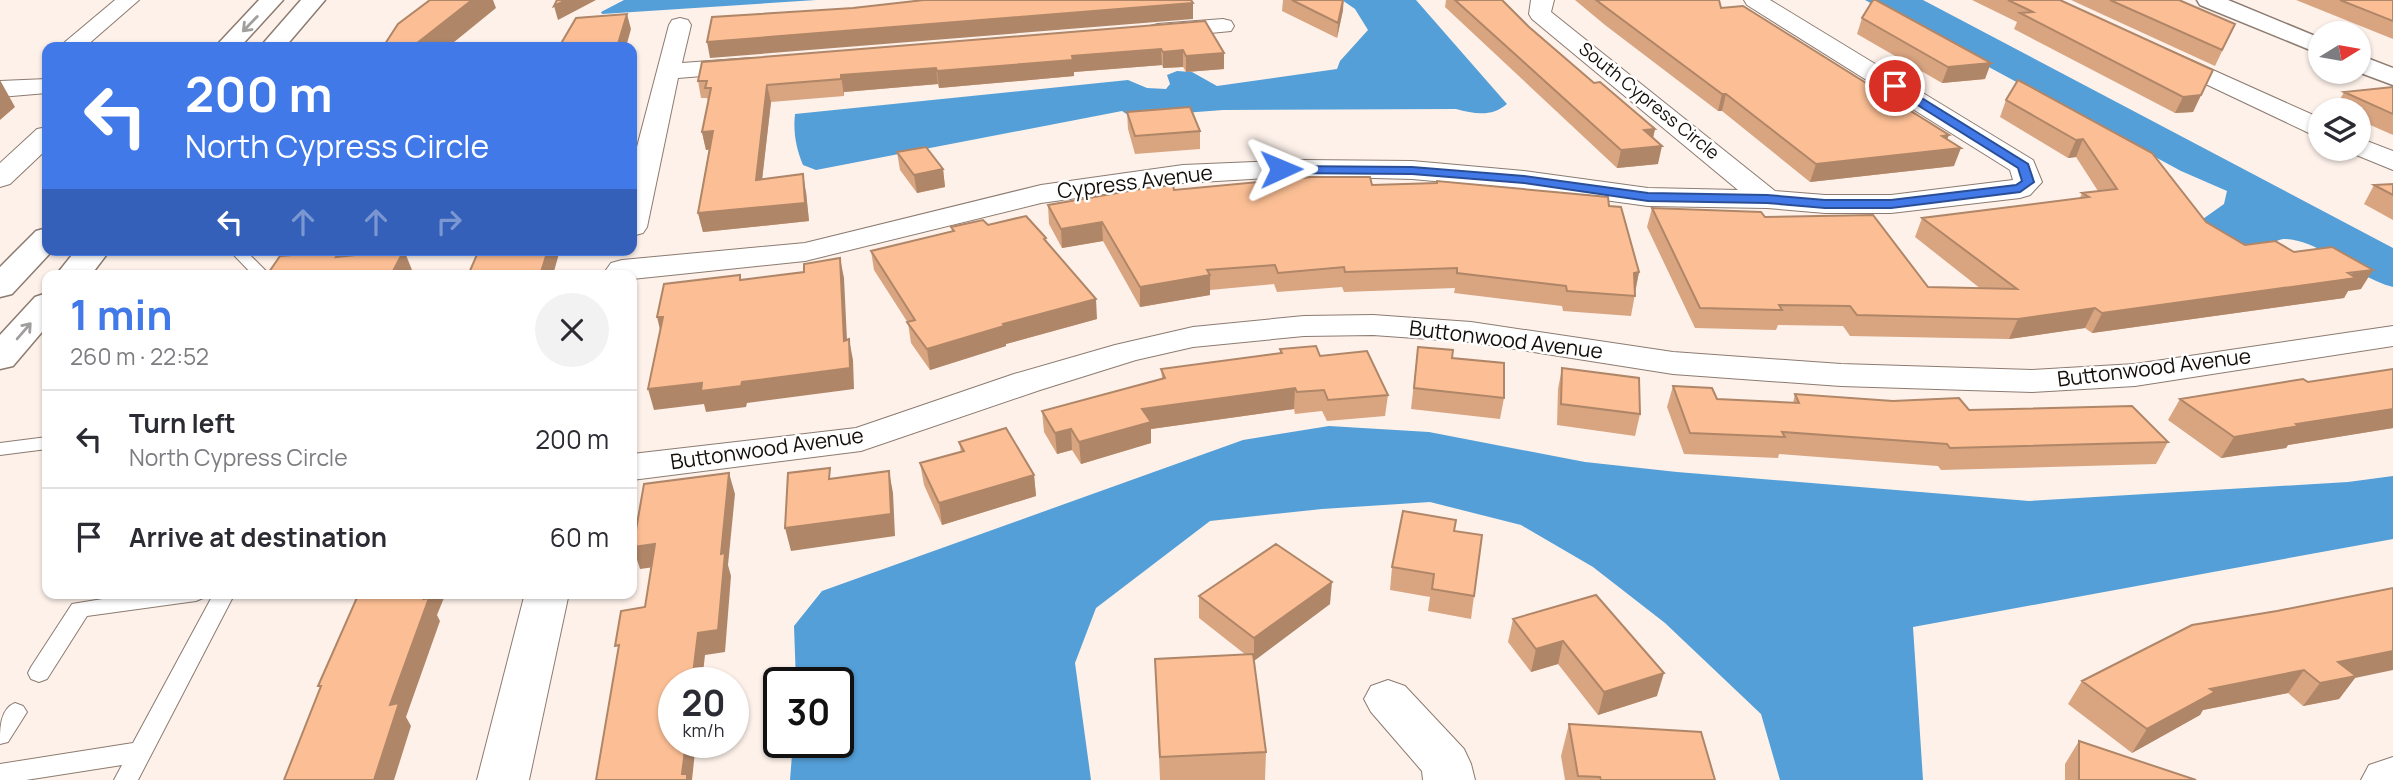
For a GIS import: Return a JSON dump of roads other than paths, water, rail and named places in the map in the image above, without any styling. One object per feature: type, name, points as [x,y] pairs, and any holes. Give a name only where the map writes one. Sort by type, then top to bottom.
[{"type":"main road","points":[[232,42],[272,0]]},
{"type":"main road","points":[[276,42],[314,0]]},
{"type":"main road","points":[[2208,0],[2308,42]]},
{"type":"main road","points":[[2243,0],[2308,26]]},
{"type":"main road","points":[[2371,52],[2393,61]]},
{"type":"main road","points":[[2371,68],[2393,77]]},
{"type":"main road","points":[[0,287],[42,243]]},
{"type":"main road","points":[[77,270],[89,256]]},
{"type":"main road","points":[[0,358],[42,310]]},
{"type":"street","points":[[77,42],[128,0]]},
{"type":"street","name":"South Cypress Circle","points":[[1543,0],[1540,3],[1540,13],[1767,199]]},
{"type":"street","name":"Cypress Avenue","points":[[623,265],[805,252],[1041,194],[1183,174],[1301,169],[1412,170],[1524,180],[1648,197],[1767,199],[1825,204],[1891,204],[2020,189],[2028,182],[2023,166],[1755,0]]},
{"type":"street","points":[[637,205],[680,25]]},
{"type":"street","points":[[1129,34],[1223,26]]},
{"type":"street","points":[[2140,44],[2308,122]]},
{"type":"street","points":[[667,72],[767,63]]},
{"type":"street","points":[[0,89],[42,86]]},
{"type":"street","points":[[0,178],[42,140]]},
{"type":"street","points":[[2371,152],[2393,162]]},
{"type":"street","name":"Buttonwood Avenue","points":[[637,466],[861,439],[1027,382],[1128,352],[1194,337],[1304,326],[1373,325],[1471,332],[1674,363],[1840,375],[2032,381],[2135,374],[2393,336]]},
{"type":"street","points":[[503,780],[546,599]]},
{"type":"street","points":[[1388,699],[1446,764],[1449,780]]},
{"type":"street","points":[[2387,780],[2393,778]]},
{"type":"lane","points":[[242,256],[256,270]]},
{"type":"lane","points":[[0,449],[42,444]]},
{"type":"lane","points":[[39,673],[80,609],[152,599]]},
{"type":"lane","points":[[126,780],[222,599]]},
{"type":"lane","points":[[0,735],[15,712]]},
{"type":"lane","points":[[0,774],[141,752]]},
{"type":"water","points":[[624,0],[816,0],[602,14],[601,12]]},
{"type":"water","points":[[1342,0],[1416,0],[1507,104],[1495,111],[1483,113],[1456,109],[1223,110],[1131,117],[1122,111],[816,170],[803,165],[799,152],[795,114],[1128,80],[1147,88],[1166,89],[1170,84],[1167,75],[1177,71],[1192,72],[1217,86],[1337,69],[1340,61],[1368,30],[1355,9]]},
{"type":"water","points":[[1865,0],[1923,0],[2393,248],[2393,287],[2296,240],[2283,239],[2273,242],[2258,252],[2200,221],[2224,204],[2227,191],[2181,171]]},
{"type":"water","points":[[1329,426],[1429,432],[1585,462],[2029,501],[2348,482],[2393,476],[2393,539],[1913,627],[1923,780],[1780,780],[1761,714],[1665,623],[1593,567],[1521,525],[1430,502],[1322,509],[1210,521],[1096,608],[1075,663],[1091,780],[790,780],[792,758],[854,758],[854,667],[795,667],[794,626],[822,591],[1243,440]]}]
